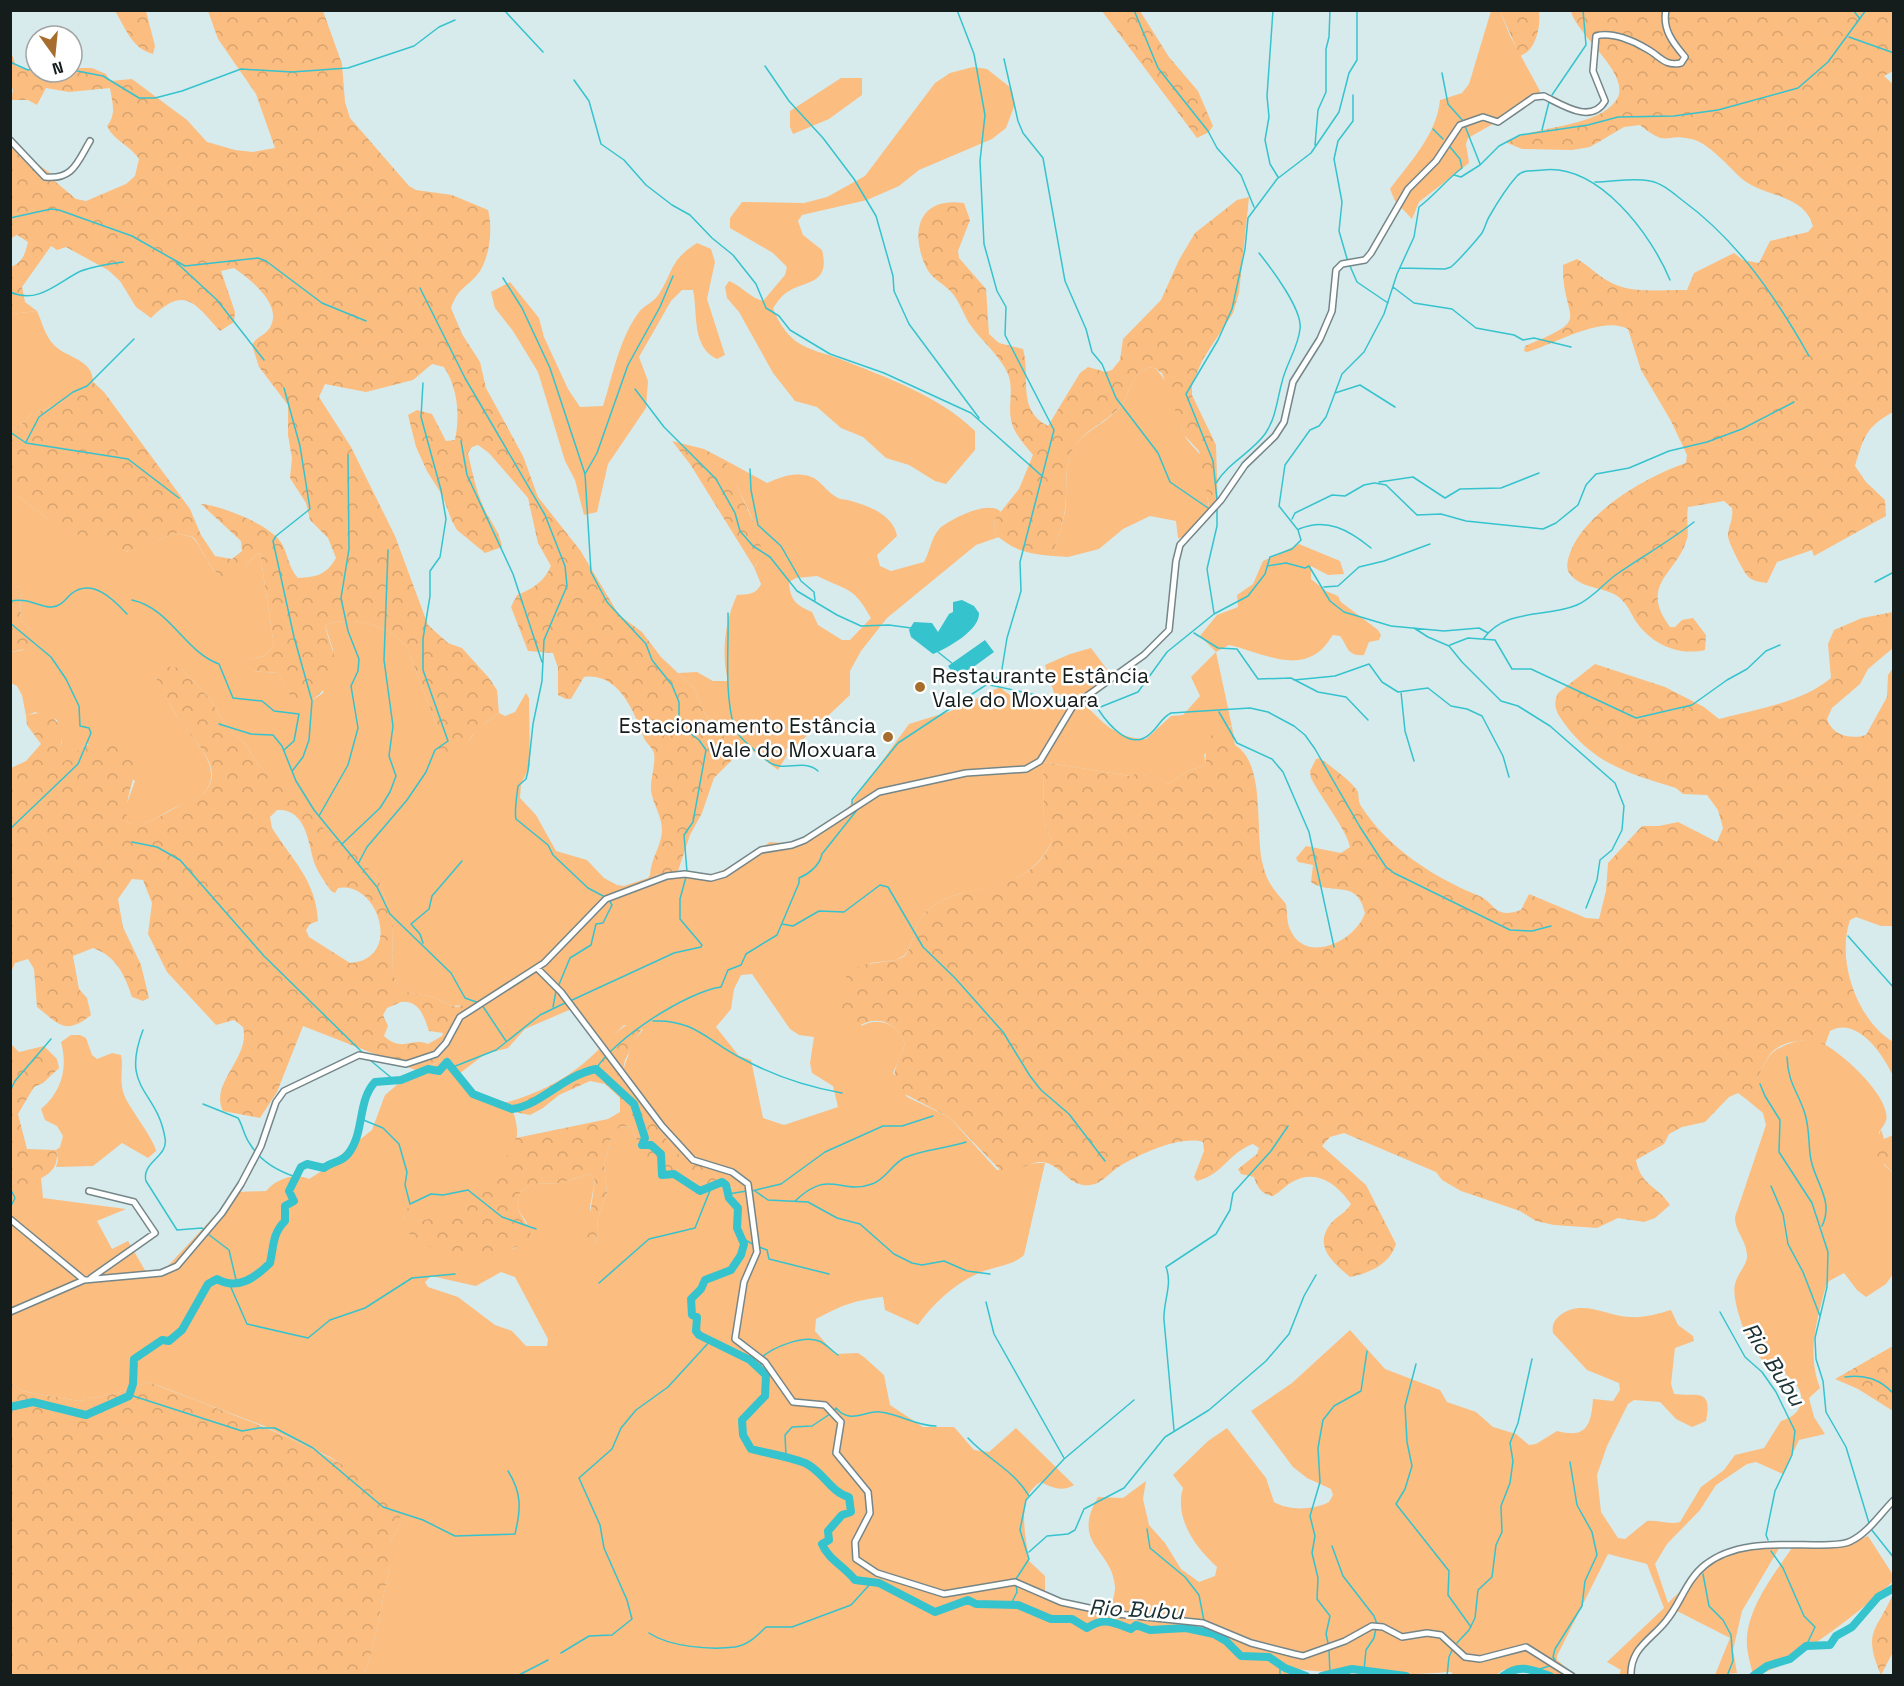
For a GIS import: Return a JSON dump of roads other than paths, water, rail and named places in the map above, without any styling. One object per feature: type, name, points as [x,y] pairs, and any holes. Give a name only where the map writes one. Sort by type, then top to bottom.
[{"type":"street","points":[[10,1219],[87,1280],[155,1274],[177,1266],[222,1213],[241,1184],[261,1146],[276,1102],[284,1091],[359,1055],[406,1064],[436,1054],[446,1042],[460,1017],[470,1008],[537,968],[557,953],[595,908],[606,899],[667,876],[685,874],[711,878],[725,874],[761,850],[792,845],[805,840],[879,792],[893,787],[966,773],[1026,769],[1040,761],[1049,750],[1073,706],[1144,654],[1169,630],[1176,561],[1180,545],[1221,500],[1245,465],[1275,436],[1284,422],[1293,382],[1320,339],[1332,311],[1336,270],[1342,264],[1365,260],[1371,253],[1408,189],[1436,161],[1460,125],[1483,117],[1498,122],[1534,97],[1544,96],[1562,108],[1592,112],[1601,108],[1605,101],[1593,71],[1596,36],[1605,33],[1618,37],[1648,49],[1660,60],[1673,65],[1681,63],[1685,57],[1669,34],[1664,21],[1666,10]]},
{"type":"street","points":[[10,140],[45,177],[58,178],[72,171],[90,141]]},
{"type":"street","points":[[537,968],[561,992],[662,1126],[693,1160],[732,1172],[748,1184],[757,1252],[744,1282],[735,1339],[765,1362],[793,1402],[825,1405],[841,1422],[836,1453],[868,1492],[870,1513],[855,1542],[856,1559],[877,1573],[944,1594],[1015,1582],[1061,1602],[1117,1614],[1203,1623],[1251,1642],[1303,1656],[1345,1641],[1371,1626],[1383,1627],[1402,1637],[1441,1635],[1465,1657],[1480,1659],[1526,1647],[1539,1653],[1572,1676]]},
{"type":"street","points":[[10,1312],[87,1280],[155,1233],[134,1202],[89,1191]]},
{"type":"street","points":[[1631,1676],[1632,1662],[1639,1647],[1665,1622],[1690,1580],[1712,1559],[1733,1551],[1762,1546],[1846,1544],[1860,1536],[1893,1500]]},
{"type":"water","points":[[962,600],[974,606],[979,613],[974,626],[962,638],[933,654],[911,637],[909,630],[914,622],[932,623],[938,632],[949,614],[953,612],[953,602]]},
{"type":"water","points":[[985,640],[994,652],[957,679],[948,666]]},
{"type":"waterway","points":[[504,10],[543,52]]},
{"type":"waterway","points":[[852,804],[852,800],[898,743],[1001,675],[1007,638],[1021,591],[1020,562],[1054,430],[1005,335],[1006,307],[997,291],[984,244],[980,161],[985,115],[974,54],[957,10]]},
{"type":"waterway","points":[[1134,10],[1158,68],[1208,131],[1217,148],[1241,175],[1254,207]]},
{"type":"waterway","points":[[1273,10],[1267,96],[1269,117],[1265,140],[1270,164],[1278,177]]},
{"type":"waterway","points":[[1315,145],[1318,110],[1326,92],[1326,49],[1330,10]]},
{"type":"waterway","points":[[1217,500],[1213,461],[1186,394],[1218,340],[1232,309],[1245,249],[1248,218],[1277,179],[1311,153],[1339,112],[1349,73],[1357,60],[1357,10]]},
{"type":"waterway","points":[[1552,95],[1586,45],[1583,10]]},
{"type":"waterway","points":[[1853,10],[1860,19]]},
{"type":"waterway","points":[[1454,175],[1461,177],[1480,165],[1499,146],[1520,135],[1588,125],[1618,117],[1674,116],[1718,110],[1798,88],[1828,62],[1866,10]]},
{"type":"waterway","points":[[84,72],[103,76],[139,98],[155,98],[182,91],[241,69],[292,72],[348,68],[414,46],[439,27],[455,20]]},
{"type":"waterway","points":[[1849,37],[1894,53]]},
{"type":"waterway","points":[[1004,59],[1018,121],[1023,133],[1043,158],[1065,281],[1086,329],[1092,352],[1102,364],[1116,398],[1158,453],[1170,482],[1208,508]]},
{"type":"waterway","points":[[10,62],[24,68]]},
{"type":"waterway","points":[[765,66],[789,101],[823,138],[854,179],[876,216],[893,276],[894,291],[909,324],[979,418]]},
{"type":"waterway","points":[[1442,73],[1448,104],[1464,122]]},
{"type":"waterway","points":[[574,80],[589,101],[601,144],[624,160],[646,185],[672,205],[690,215],[712,238],[733,255],[756,284],[766,308],[779,316],[790,330],[830,354],[884,373],[971,413],[1042,476]]},
{"type":"waterway","points":[[1348,262],[1339,231],[1342,202],[1334,159],[1338,141],[1353,121],[1353,95]]},
{"type":"waterway","points":[[1542,130],[1549,102]]},
{"type":"waterway","points":[[1465,126],[1480,164]]},
{"type":"waterway","points":[[1433,129],[1443,139]]},
{"type":"waterway","points":[[1078,704],[1098,708],[1138,692],[1167,652],[1214,614],[1248,596],[1265,574],[1270,557],[1292,549],[1301,540],[1298,530],[1279,506],[1285,465],[1310,430],[1319,426],[1326,417],[1342,374],[1364,352],[1384,314],[1397,274],[1414,237],[1419,207],[1462,168],[1460,159],[1450,147]]},
{"type":"waterway","points":[[1400,268],[1445,269],[1451,267],[1482,233],[1495,206],[1517,176],[1526,171],[1543,170],[1564,171],[1584,178],[1603,190],[1636,223],[1670,280]]},
{"type":"waterway","points":[[1595,182],[1637,179],[1654,182],[1671,191],[1702,216],[1721,233],[1754,271],[1783,312],[1809,356]]},
{"type":"waterway","points":[[10,218],[51,209],[59,210],[132,236],[185,266],[258,258],[266,261],[322,303],[366,321]]},
{"type":"waterway","points":[[1216,483],[1227,469],[1259,441],[1269,428],[1284,375],[1299,336],[1300,321],[1297,311],[1259,253]]},
{"type":"waterway","points":[[10,292],[30,296],[39,294],[81,271],[123,262]]},
{"type":"waterway","points":[[177,263],[217,300],[264,360]]},
{"type":"waterway","points":[[1350,266],[1357,282],[1388,303]]},
{"type":"waterway","points":[[585,474],[597,453],[628,365],[660,307],[673,276]]},
{"type":"waterway","points":[[503,278],[522,308],[550,368],[585,474],[591,572],[607,602],[646,644],[652,660],[672,685],[679,702],[679,725],[699,740],[706,750],[693,822],[684,835],[687,872]]},
{"type":"waterway","points":[[1393,287],[1414,303],[1452,309],[1476,328],[1514,335],[1523,340],[1534,338],[1571,347]]},
{"type":"waterway","points":[[420,288],[465,378],[545,515],[565,566],[567,586],[544,640],[542,681],[533,724],[528,771],[526,779],[518,786],[516,819],[548,845],[553,855],[588,888],[605,897]]},
{"type":"waterway","points":[[26,442],[39,417],[73,392],[87,386],[134,339]]},
{"type":"waterway","points":[[358,864],[367,847],[407,800],[426,772],[435,750],[448,741],[423,670],[423,639],[430,596],[430,571],[440,557],[446,519],[441,490],[421,417],[423,383]]},
{"type":"waterway","points":[[1335,393],[1360,385],[1395,407]]},
{"type":"waterway","points":[[284,388],[300,446],[310,509],[276,536],[273,541],[294,637],[312,701],[309,740],[303,757],[293,770]]},
{"type":"waterway","points":[[635,389],[664,427],[716,479],[735,513],[740,531],[753,546],[770,557],[797,591],[837,615],[861,626],[889,625],[911,628]]},
{"type":"waterway","points":[[1375,483],[1386,485],[1417,515],[1441,514],[1466,521],[1543,529],[1556,523],[1578,505],[1586,485],[1596,474],[1629,468],[1669,451],[1707,442],[1742,429],[1794,402]]},
{"type":"waterway","points":[[10,432],[26,443],[128,459],[179,498]]},
{"type":"waterway","points":[[461,441],[467,475],[513,574],[542,662]]},
{"type":"waterway","points":[[319,816],[348,765],[358,728],[351,686],[358,671],[359,659],[348,631],[341,598],[349,549],[348,455]]},
{"type":"waterway","points":[[750,469],[751,490],[758,525],[781,546],[801,581],[814,592],[815,600]]},
{"type":"waterway","points":[[1379,482],[1413,477],[1445,498],[1460,489],[1501,488],[1539,473]]},
{"type":"waterway","points":[[1292,519],[1295,513],[1332,495],[1345,496],[1364,485],[1374,483]]},
{"type":"waterway","points":[[1214,613],[1207,569],[1217,526],[1217,509]]},
{"type":"waterway","points":[[1484,638],[1503,622],[1527,615],[1565,609],[1583,602],[1617,574],[1694,522]]},
{"type":"waterway","points":[[1299,529],[1319,524],[1337,527],[1371,548]]},
{"type":"waterway","points":[[1324,587],[1338,586],[1359,567],[1384,561],[1430,544]]},
{"type":"waterway","points":[[342,844],[380,808],[396,776],[389,756],[393,726],[384,660],[388,550]]},
{"type":"waterway","points":[[1267,566],[1286,563],[1305,568],[1309,566],[1330,601],[1344,612],[1391,626],[1444,631],[1479,628],[1488,633]]},
{"type":"waterway","points":[[1875,582],[1894,572]]},
{"type":"waterway","points":[[10,601],[24,600],[52,607],[60,604],[79,589],[87,588],[102,592],[127,614]]},
{"type":"waterway","points":[[132,600],[157,612],[196,650],[219,664],[233,698],[262,701],[274,711],[299,714],[294,741],[284,750]]},
{"type":"waterway","points":[[728,613],[728,685],[731,713],[736,731],[755,751],[775,765],[800,765],[812,767],[818,771]]},
{"type":"waterway","points":[[10,623],[51,657],[66,679],[79,706],[80,726],[89,728],[91,733],[78,764],[10,829]]},
{"type":"waterway","points":[[1414,628],[1449,646],[1501,701],[1518,706],[1550,726],[1615,783],[1624,806],[1622,830],[1612,850],[1600,860],[1597,880],[1586,908]]},
{"type":"waterway","points":[[1194,633],[1218,648],[1237,649],[1258,679],[1291,678],[1318,692],[1346,697],[1368,720]]},
{"type":"waterway","points":[[1450,645],[1468,638],[1495,640],[1512,669],[1531,669],[1636,718],[1692,705],[1747,669],[1766,651],[1780,645]]},
{"type":"waterway","points":[[938,652],[953,664]]},
{"type":"waterway","points":[[1294,680],[1335,676],[1369,664],[1382,682],[1398,692],[1428,688],[1451,706],[1467,709],[1482,716],[1503,756],[1509,777]]},
{"type":"waterway","points":[[990,685],[1073,703]]},
{"type":"waterway","points":[[1401,692],[1405,731],[1414,761]]},
{"type":"waterway","points":[[1098,709],[1121,734],[1136,740],[1151,733],[1171,713],[1250,708],[1268,712],[1294,726],[1305,735],[1386,867],[1510,930],[1532,931],[1551,926]]},
{"type":"waterway","points":[[1219,712],[1237,743],[1272,759],[1283,772],[1309,832],[1334,947]]},
{"type":"waterway","points":[[219,724],[251,734],[273,735],[282,746],[296,781],[314,810],[377,887],[390,914],[451,973],[465,998],[479,1003]]},
{"type":"waterway","points":[[596,1069],[618,1044],[652,1019],[689,998],[721,987],[728,970],[741,965],[746,954],[777,935],[799,883],[799,878],[810,872],[816,865],[857,810]]},
{"type":"waterway","points":[[132,842],[157,847],[180,860],[264,956],[364,1054]]},
{"type":"waterway","points":[[423,943],[420,934],[411,924],[429,909],[432,896],[462,861]]},
{"type":"waterway","points":[[570,1001],[674,953],[701,947],[702,945],[680,919],[680,899],[686,877]]},
{"type":"waterway","points":[[782,924],[793,926],[819,911],[844,912],[880,885],[888,887],[923,947],[955,978],[1003,1032],[1041,1090],[1069,1114],[1105,1161]]},
{"type":"waterway","points":[[558,987],[570,958],[591,945],[596,924],[603,923],[612,905],[609,900]]},
{"type":"waterway","points":[[1848,936],[1894,988]]},
{"type":"waterway","points":[[553,1007],[556,991]]},
{"type":"waterway","points":[[453,1067],[496,1050],[540,1015],[565,1003]]},
{"type":"waterway","points":[[482,1005],[506,1041]]},
{"type":"waterway","points":[[653,1021],[667,1021],[690,1027],[765,1070],[803,1084],[842,1093]]},
{"type":"waterway","points":[[143,1030],[137,1050],[138,1078],[161,1122],[165,1138],[163,1150],[147,1169],[146,1181],[177,1230],[202,1228],[205,1231]]},
{"type":"waterway","points":[[10,1091],[15,1081],[51,1039]]},
{"type":"waterway","points":[[1787,1057],[1791,1081],[1807,1120],[1813,1169],[1825,1200],[1826,1209],[1822,1226]]},
{"type":"waterway","points":[[370,1060],[394,1080]]},
{"type":"waterway","name":"Rio Bubu","points":[[10,1407],[33,1402],[86,1415],[129,1396],[133,1384],[134,1359],[162,1340],[169,1341],[182,1330],[208,1284],[217,1279],[232,1284],[246,1281],[270,1263],[276,1236],[285,1221],[285,1206],[294,1201],[289,1191],[301,1167],[307,1164],[324,1168],[348,1154],[357,1137],[366,1098],[375,1082],[401,1080],[428,1069],[439,1071],[447,1062],[473,1094],[512,1109],[532,1102],[573,1077],[596,1069],[634,1104],[645,1138],[642,1145],[651,1145],[661,1154],[662,1175],[674,1174],[700,1191],[722,1182],[726,1185],[729,1198],[738,1208],[737,1228],[744,1244],[741,1255],[731,1270],[705,1280],[701,1289],[691,1299],[692,1315],[697,1317],[696,1331],[699,1335],[750,1360],[766,1375],[765,1396],[742,1420],[743,1435],[751,1449],[805,1463],[817,1471],[837,1491],[849,1497],[851,1512],[842,1515],[828,1531],[829,1540],[822,1544],[828,1554],[855,1580],[879,1583],[935,1612],[968,1600],[976,1604],[1018,1605],[1051,1619],[1072,1619],[1087,1628],[1103,1622],[1131,1629],[1136,1625],[1150,1630],[1186,1628],[1214,1634],[1226,1641],[1241,1656],[1269,1657],[1285,1668],[1306,1676]]},
{"type":"waterway","points":[[1760,1084],[1780,1120],[1779,1152],[1812,1203],[1828,1252],[1827,1287],[1815,1338],[1816,1359],[1823,1381],[1826,1412],[1846,1447],[1869,1523]]},
{"type":"waterway","points":[[203,1104],[238,1118],[254,1150],[276,1168],[296,1177]]},
{"type":"waterway","points":[[752,1191],[781,1184],[825,1152],[883,1126],[902,1126],[933,1116]]},
{"type":"waterway","points":[[361,1119],[383,1128],[399,1144],[407,1172],[405,1185],[410,1204],[431,1194],[443,1195],[468,1190],[502,1217],[536,1229]]},
{"type":"waterway","points":[[1174,1430],[1164,1320],[1168,1287],[1166,1267],[1216,1234],[1230,1210],[1233,1193],[1271,1151],[1288,1126]]},
{"type":"waterway","points":[[795,1201],[807,1191],[826,1184],[851,1187],[872,1184],[904,1158],[966,1142]]},
{"type":"waterway","points":[[1771,1186],[1783,1214],[1788,1244],[1803,1272],[1820,1316]]},
{"type":"waterway","points":[[10,1188],[15,1198],[10,1208]]},
{"type":"waterway","points":[[599,1283],[649,1239],[695,1228],[711,1188]]},
{"type":"waterway","points":[[728,1194],[747,1191]]},
{"type":"waterway","points":[[755,1191],[768,1200],[808,1202],[837,1218],[860,1224],[894,1254],[912,1263],[922,1265],[944,1261],[967,1271],[990,1274]]},
{"type":"waterway","points":[[208,1234],[229,1250],[237,1284]]},
{"type":"waterway","points":[[742,1238],[754,1245]]},
{"type":"waterway","points":[[759,1247],[767,1250],[769,1259],[829,1274]]},
{"type":"waterway","points":[[229,1283],[247,1324],[308,1338],[330,1320],[365,1308],[412,1278],[455,1274]]},
{"type":"waterway","points":[[1029,1552],[1047,1536],[1068,1534],[1075,1530],[1084,1509],[1124,1488],[1165,1437],[1209,1410],[1266,1361],[1289,1334],[1304,1296],[1316,1275]]},
{"type":"waterway","points":[[986,1302],[994,1334],[1064,1458]]},
{"type":"waterway","name":"Rio Bubu","points":[[1720,1312],[1745,1357],[1762,1372],[1776,1392],[1795,1431],[1792,1455],[1775,1491],[1766,1535],[1768,1540]]},
{"type":"waterway","points":[[561,1653],[589,1636],[612,1635],[632,1619],[627,1600],[604,1548],[600,1525],[579,1478],[612,1449],[621,1428],[636,1410],[668,1387],[711,1340]]},
{"type":"waterway","points":[[761,1358],[780,1346],[805,1340],[821,1342],[838,1355]]},
{"type":"waterway","points":[[1328,1643],[1326,1634],[1330,1616],[1317,1599],[1318,1578],[1312,1553],[1315,1536],[1310,1516],[1320,1482],[1318,1448],[1323,1420],[1334,1406],[1361,1391],[1367,1351]]},
{"type":"waterway","points":[[1457,1643],[1469,1630],[1475,1618],[1478,1590],[1492,1577],[1496,1545],[1502,1532],[1501,1506],[1510,1483],[1513,1461],[1510,1443],[1518,1423],[1532,1359]]},
{"type":"waterway","name":"Rio Bubu","points":[[760,1368],[761,1363]]},
{"type":"waterway","points":[[1416,1364],[1405,1406],[1407,1442],[1412,1466],[1405,1489],[1396,1504],[1449,1571],[1448,1595],[1471,1627]]},
{"type":"waterway","points":[[1845,1377],[1859,1376],[1872,1379],[1894,1394]]},
{"type":"waterway","points":[[130,1395],[242,1431],[275,1428],[313,1448],[383,1507],[423,1520],[455,1536],[515,1534],[519,1501],[516,1487],[508,1471]]},
{"type":"waterway","points":[[1016,1579],[1029,1559],[1020,1530],[1026,1500],[1064,1459],[1134,1400]]},
{"type":"waterway","points":[[834,1411],[836,1408],[847,1416],[880,1412],[936,1426]]},
{"type":"waterway","points":[[786,1456],[785,1435],[792,1427],[812,1426],[830,1414]]},
{"type":"waterway","points":[[968,1438],[1016,1479],[1029,1496]]},
{"type":"waterway","points":[[1555,1660],[1553,1657],[1555,1649],[1582,1606],[1585,1581],[1597,1555],[1592,1532],[1577,1505],[1570,1462]]},
{"type":"waterway","points":[[1147,1529],[1150,1548],[1185,1577],[1199,1595],[1204,1621]]},
{"type":"waterway","points":[[1871,1529],[1894,1558]]},
{"type":"waterway","points":[[1332,1546],[1343,1576],[1374,1616],[1377,1624]]},
{"type":"waterway","name":"Rio Bubu","points":[[1771,1551],[1783,1568],[1804,1616],[1815,1627],[1806,1646]]},
{"type":"waterway","points":[[1703,1574],[1709,1606],[1723,1620],[1731,1635],[1733,1661],[1727,1676]]},
{"type":"waterway","points":[[649,1633],[668,1642],[690,1646],[714,1648],[740,1646],[752,1640],[766,1627],[792,1627],[851,1605],[872,1582]]},
{"type":"waterway","points":[[1011,1604],[1017,1592],[1016,1584]]},
{"type":"waterway","name":"Rio Bubu","points":[[1753,1676],[1767,1666],[1790,1659],[1806,1646],[1830,1645],[1836,1636],[1852,1627],[1878,1597],[1894,1588]]},
{"type":"waterway","name":"Rio Bubu","points":[[1203,1632],[1204,1628]]},
{"type":"waterway","points":[[1364,1670],[1366,1650],[1374,1638],[1376,1628]]},
{"type":"waterway","points":[[1447,1676],[1449,1657],[1453,1648]]},
{"type":"waterway","points":[[1329,1650],[1330,1674]]},
{"type":"waterway","points":[[517,1676],[548,1660]]},
{"type":"waterway","points":[[1280,1665],[1280,1676]]},
{"type":"waterway","points":[[1537,1670],[1552,1665]]},
{"type":"waterway","name":"Rio Bubu","points":[[1322,1676],[1352,1669],[1406,1676]]},
{"type":"waterway","name":"Rio Bubu","points":[[1503,1676],[1521,1669],[1550,1676]]},
{"type":"place","name":"Restaurante Estância Vale do Moxuara","points":[[920,687]]},
{"type":"place","name":"Estacionamento Estância Vale do Moxuara","points":[[888,737]]}]
